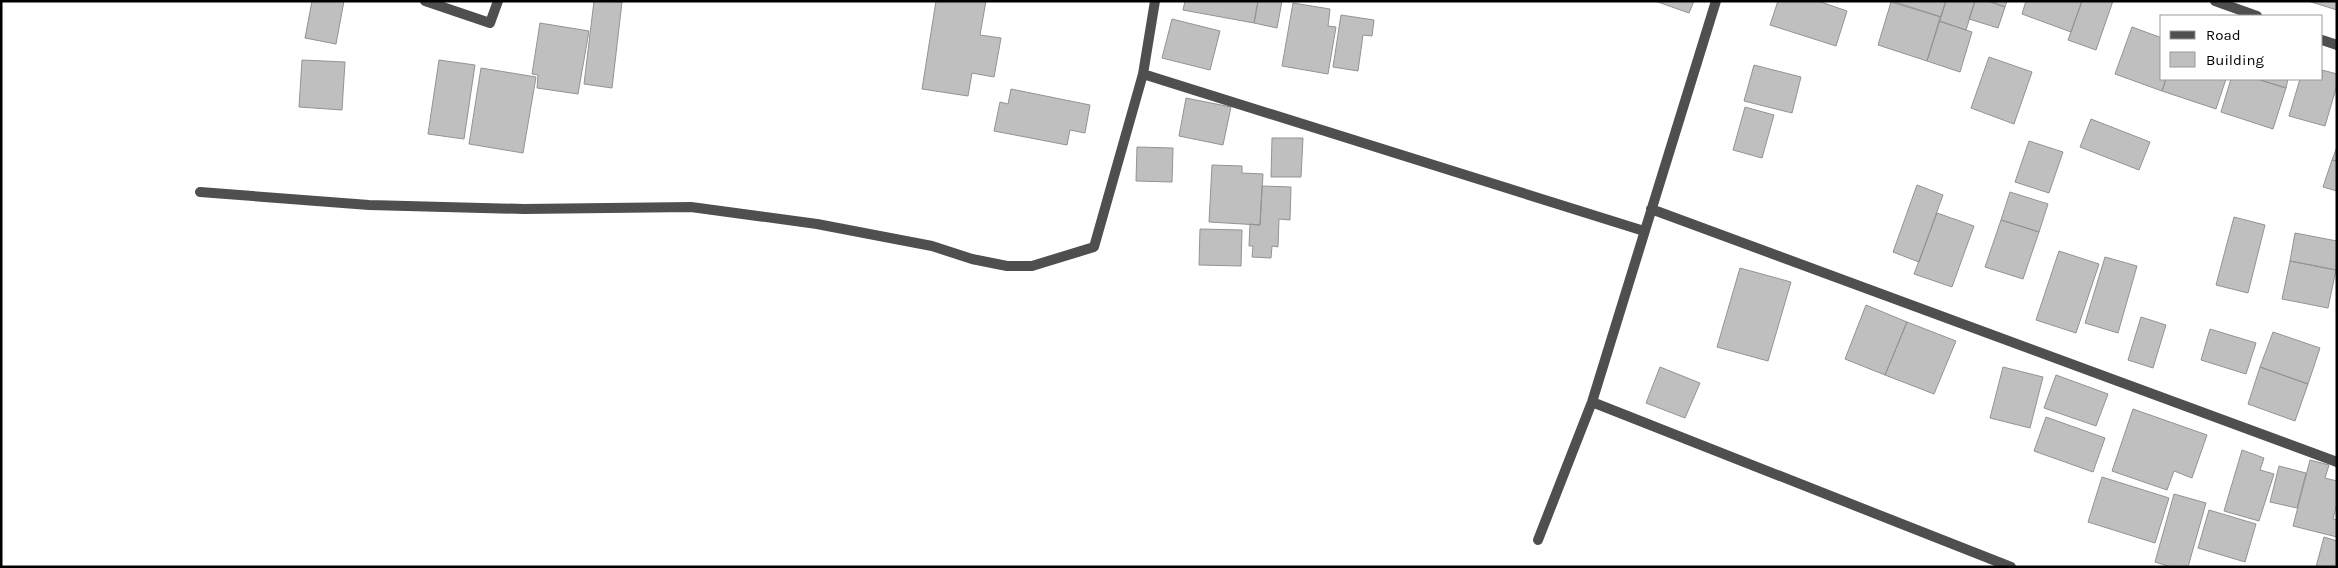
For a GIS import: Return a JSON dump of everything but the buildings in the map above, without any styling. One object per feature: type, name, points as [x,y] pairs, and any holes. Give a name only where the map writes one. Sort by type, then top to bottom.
[{"type":"street","points":[[425,1],[490,23],[498,1]]},
{"type":"street","points":[[200,192],[369,205],[524,209],[691,208],[817,224],[932,246],[972,259],[1007,266],[1032,266],[1094,247],[1144,74],[1155,1]]},
{"type":"street","points":[[1538,540],[1592,402],[1716,1]]},
{"type":"street","points":[[2216,1],[2254,15]]},
{"type":"street","points":[[2323,40],[2337,45]]},
{"type":"street","points":[[1144,74],[1644,231]]},
{"type":"street","points":[[1651,209],[2337,462]]},
{"type":"street","points":[[1592,402],[2011,567]]}]
